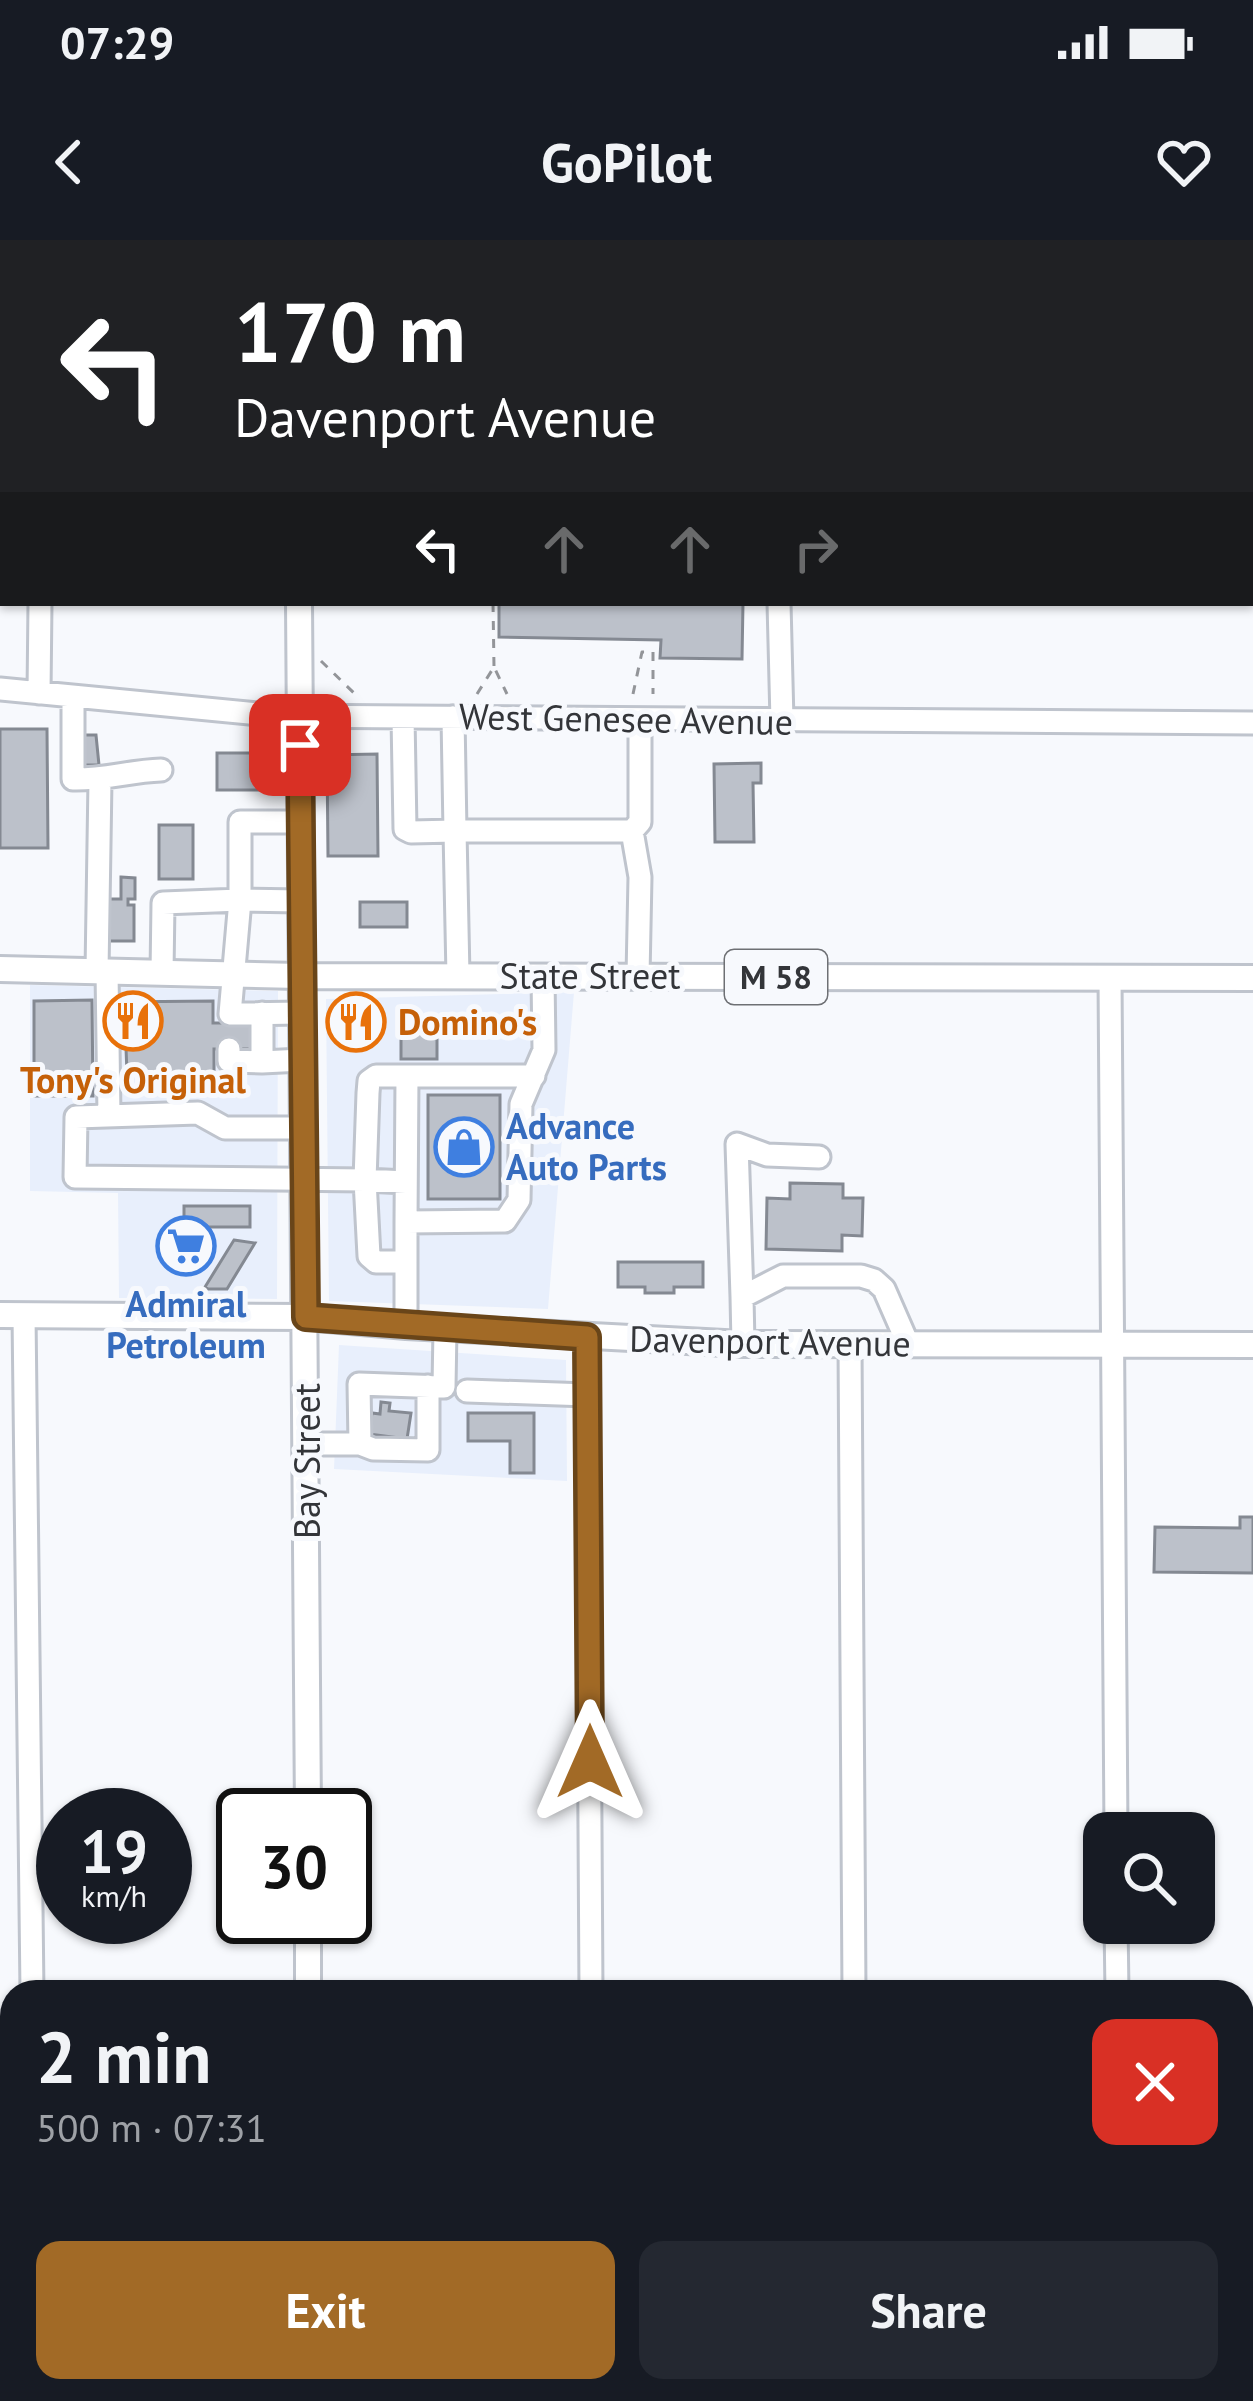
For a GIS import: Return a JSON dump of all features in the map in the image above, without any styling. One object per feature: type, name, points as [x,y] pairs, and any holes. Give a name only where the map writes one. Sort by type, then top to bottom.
[{"type":"main road","name":"Bay Street","points":[[299,606],[308,1788]]},
{"type":"main road","name":"State Street","points":[[0,969],[299,976],[1253,977]]},
{"type":"main road","name":"Davenport Avenue","points":[[12,1316],[306,1317],[406,1327],[742,1344],[1253,1346]]},
{"type":"main road","points":[[308,1944],[308,1980]]},
{"type":"street","points":[[40,606],[40,693]]},
{"type":"street","points":[[779,606],[782,721]]},
{"type":"street","name":"West Genesee Avenue","points":[[0,689],[300,716],[1253,723]]},
{"type":"street","points":[[73,696],[73,779],[100,780],[121,771],[160,770]]},
{"type":"street","points":[[403,717],[405,829],[632,832]]},
{"type":"street","points":[[453,717],[458,976]]},
{"type":"street","points":[[638,976],[640,877],[632,832],[640,822],[640,722]]},
{"type":"street","points":[[100,780],[109,1115]]},
{"type":"street","points":[[299,822],[241,822],[230,1018],[300,1013]]},
{"type":"street","points":[[162,973],[163,903],[299,901]]},
{"type":"street","points":[[406,1222],[505,1221],[513,1212],[519,1201],[520,1104],[544,1050],[543,976]]},
{"type":"street","points":[[1110,977],[1116,1812]]},
{"type":"street","points":[[262,1013],[262,1062]]},
{"type":"street","points":[[229,1055],[262,1062],[302,1060]]},
{"type":"street","points":[[406,1262],[376,1262],[369,1256],[364,1180],[369,1081],[376,1076],[533,1076]]},
{"type":"street","points":[[406,1076],[406,1327]]},
{"type":"street","points":[[304,1128],[225,1128],[198,1113],[76,1118],[75,1177],[406,1182]]},
{"type":"street","points":[[742,1344],[737,1144],[766,1155],[818,1157]]},
{"type":"street","points":[[742,1297],[783,1276],[874,1280],[884,1288],[908,1344]]},
{"type":"street","points":[[12,1316],[32,1980]]},
{"type":"street","points":[[360,1444],[359,1384],[444,1387],[445,1329]]},
{"type":"street","points":[[587,1337],[591,1980]]},
{"type":"street","points":[[850,1344],[854,1980]]},
{"type":"street","points":[[307,1444],[428,1450],[428,1386]]},
{"type":"street","points":[[467,1391],[588,1395]]},
{"type":"street","points":[[1116,1944],[1117,1980]]},
{"type":"path","points":[[493,606],[494,667],[507,694]]},
{"type":"path","points":[[633,694],[642,652],[652,652],[653,694]]},
{"type":"path","points":[[321,660],[354,693]]},
{"type":"path","points":[[477,694],[494,667]]},
{"type":"shaded area","points":[[30,985],[278,991],[277,1299],[119,1298],[118,1193],[30,1191]]},
{"type":"shaded area","points":[[574,992],[548,1309],[329,1301],[326,999]]},
{"type":"shaded area","points":[[339,1345],[566,1360],[567,1481],[334,1469]]},
{"type":"building","points":[[499,606],[743,606],[742,659],[660,658],[661,640],[499,637]]},
{"type":"building","points":[[0,729],[47,729],[48,848],[0,848]]},
{"type":"building","points":[[76,735],[96,735],[99,765],[75,765]]},
{"type":"building","points":[[217,753],[263,753],[263,790],[217,790]]},
{"type":"building","points":[[377,754],[378,856],[328,856],[327,755]]},
{"type":"building","points":[[761,763],[761,783],[753,783],[754,842],[715,842],[714,764]]},
{"type":"building","points":[[159,825],[193,825],[193,879],[159,879]]},
{"type":"building","points":[[121,877],[135,878],[135,899],[128,899],[128,905],[134,905],[134,941],[102,941],[102,899],[121,899]]},
{"type":"building","points":[[360,902],[407,902],[407,927],[360,927]]},
{"type":"building","points":[[92,1000],[93,1096],[34,1096],[34,1001]]},
{"type":"building","points":[[213,1001],[213,1023],[251,1023],[251,1049],[214,1049],[214,1074],[127,1074],[126,1048],[114,1048],[113,1002]]},
{"type":"building","name":"Domino's","points":[[344,1008],[369,1008],[369,1036],[344,1036]]},
{"type":"building","points":[[401,1021],[437,1021],[437,1059],[401,1059]]},
{"type":"building","name":"Advance Auto Parts","points":[[428,1095],[500,1095],[500,1199],[428,1199]]},
{"type":"building","points":[[790,1183],[843,1184],[843,1198],[863,1198],[862,1236],[842,1235],[842,1251],[766,1249],[767,1198],[790,1199]]},
{"type":"building","points":[[184,1206],[250,1206],[250,1227],[184,1227]]},
{"type":"building","points":[[234,1240],[255,1243],[227,1289],[208,1289],[205,1287]]},
{"type":"building","points":[[618,1262],[703,1262],[703,1287],[645,1293],[645,1287],[618,1287]]},
{"type":"building","points":[[381,1402],[390,1403],[389,1411],[411,1413],[407,1439],[369,1434],[372,1413],[380,1414]]},
{"type":"building","points":[[468,1413],[534,1413],[534,1473],[510,1473],[510,1441],[468,1441]]},
{"type":"building","points":[[1240,1517],[1253,1517],[1253,1573],[1154,1572],[1155,1527],[1240,1528]]},
{"type":"place","name":"Tony's Original","points":[[133,1021]]},
{"type":"place","name":"Domino's","points":[[356,1022]]},
{"type":"place","name":"Advance Auto Parts","points":[[464,1147]]},
{"type":"place","name":"Admiral Petroleum","points":[[186,1246]]},
{"type":"route","points":[[300,745],[306,1317],[587,1337],[590,1762]]}]
